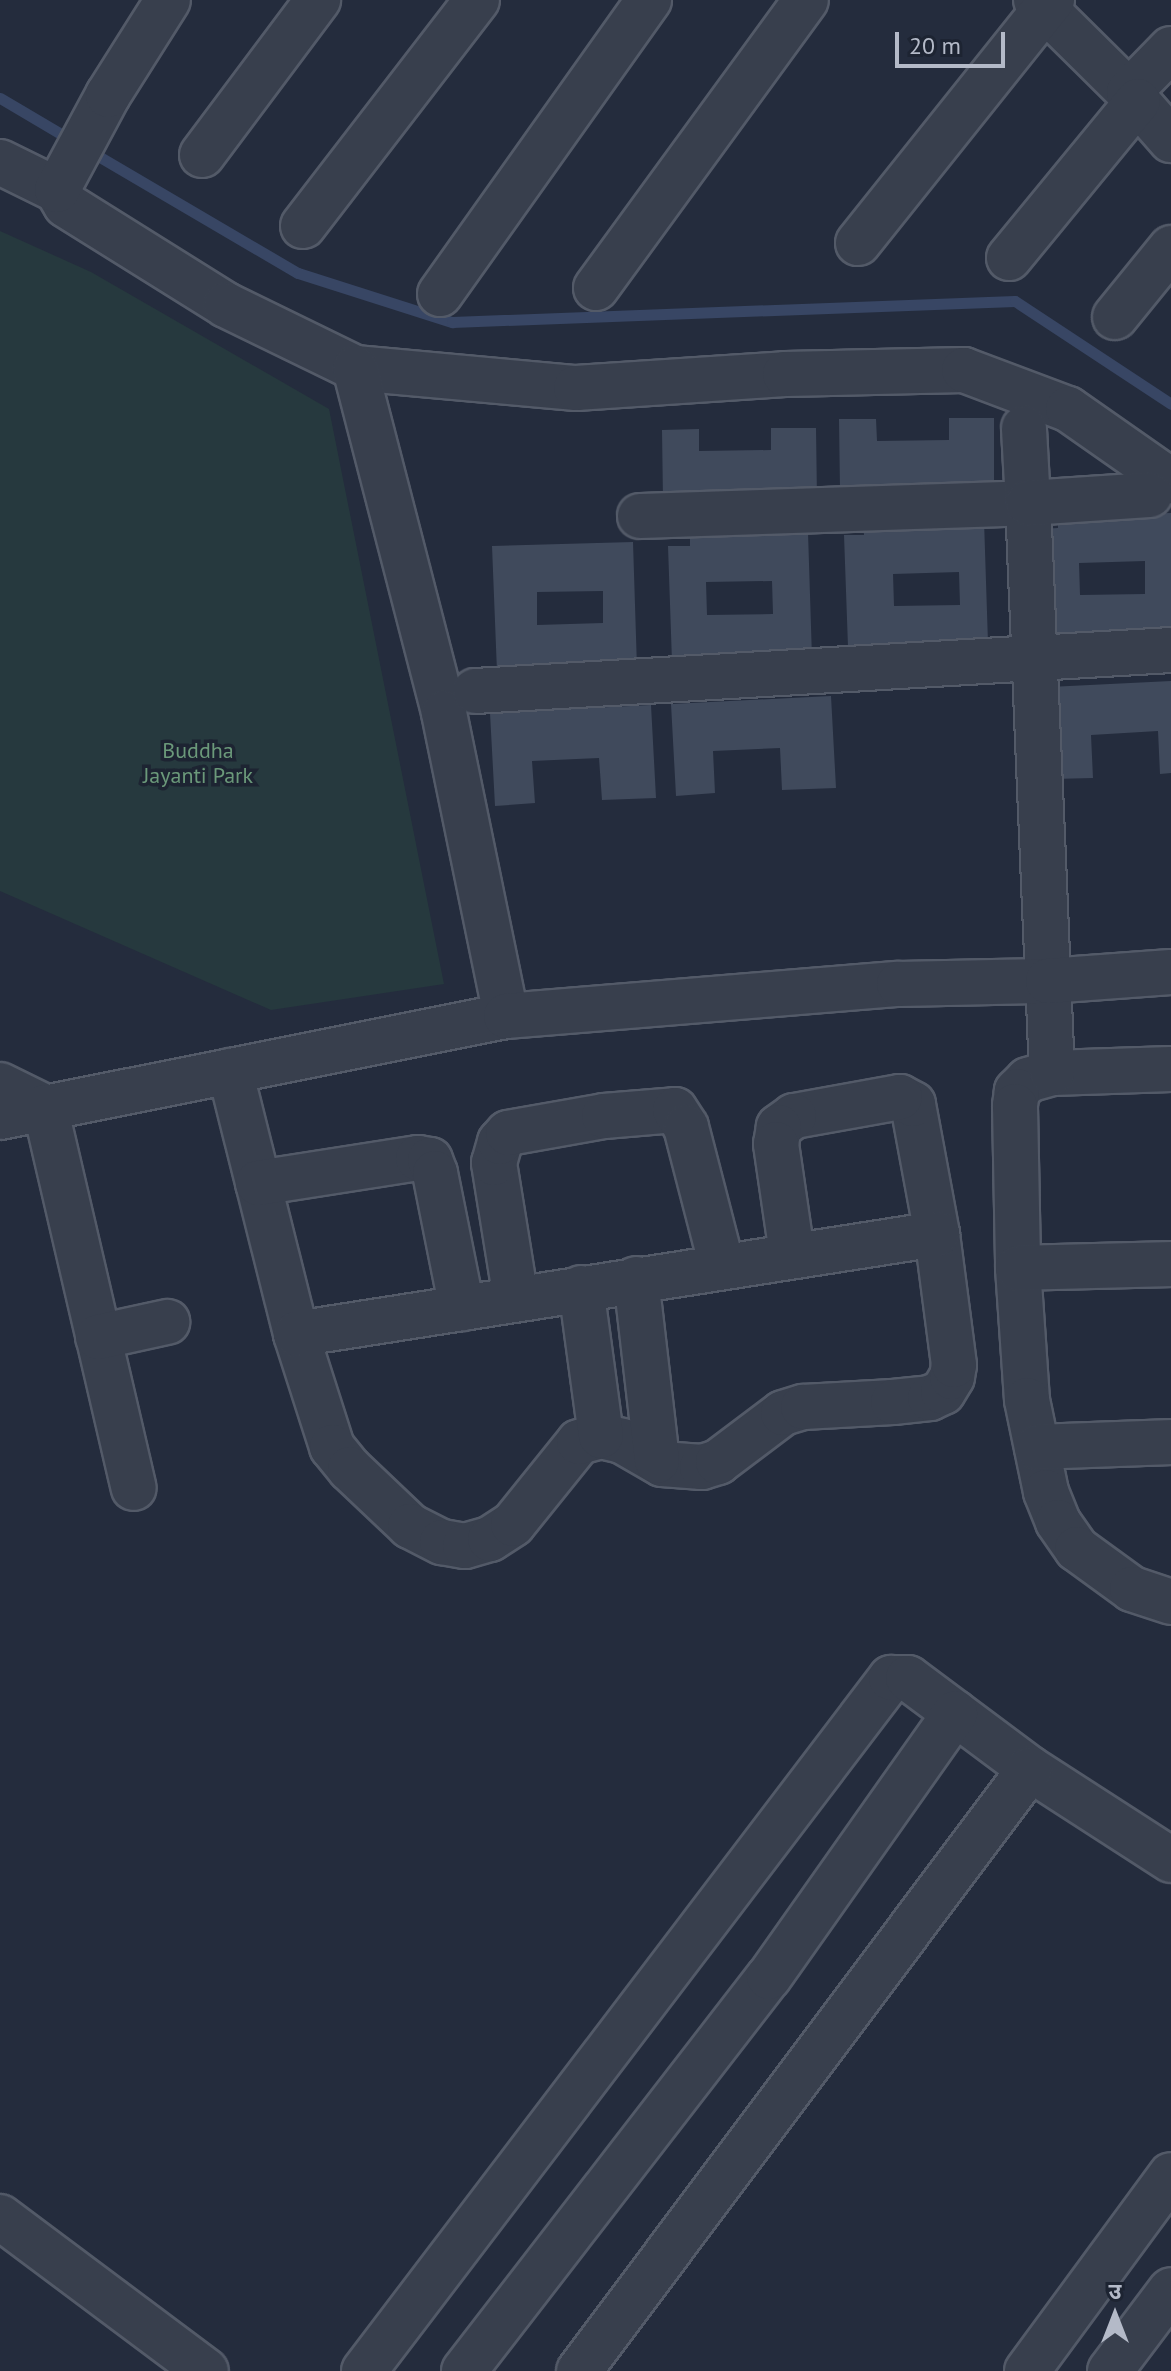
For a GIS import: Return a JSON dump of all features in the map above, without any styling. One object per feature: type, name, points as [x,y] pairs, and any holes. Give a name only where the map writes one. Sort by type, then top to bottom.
[{"type":"street","points":[[57,190],[108,95],[168,0]]},
{"type":"street","points":[[202,155],[318,0]]},
{"type":"street","points":[[303,226],[477,0]]},
{"type":"street","points":[[440,294],[649,0]]},
{"type":"street","points":[[596,288],[806,0]]},
{"type":"street","points":[[858,243],[1044,3],[1171,140]]},
{"type":"street","points":[[1009,258],[1171,49]]},
{"type":"street","points":[[0,162],[57,190],[66,205],[226,305],[355,368],[576,388],[785,374],[964,370],[1068,409],[1161,488]]},
{"type":"street","points":[[1115,317],[1171,248]]},
{"type":"street","points":[[355,368],[444,713],[506,1016]]},
{"type":"street","points":[[1024,428],[1052,1073]]},
{"type":"street","points":[[640,516],[1028,503],[1161,488]]},
{"type":"street","points":[[475,691],[1171,650]]},
{"type":"street","points":[[0,1117],[506,1016],[899,984],[1048,981],[1171,972]]},
{"type":"street","points":[[1171,1069],[1052,1073],[1028,1080],[1017,1091],[1018,1268],[1027,1400],[1046,1492],[1058,1522],[1077,1549],[1132,1589],[1171,1602]]},
{"type":"street","points":[[230,1071],[296,1334],[332,1447],[350,1469],[410,1526],[442,1542],[465,1546],[490,1539],[513,1524],[579,1442],[601,1436],[622,1441],[657,1461],[702,1467],[718,1462],[767,1423],[803,1407],[893,1402],[930,1398],[943,1392],[952,1377],[954,1365],[937,1234],[913,1104],[900,1097],[794,1116],[779,1127],[776,1144],[792,1254]]},
{"type":"street","points":[[0,1085],[45,1107]]},
{"type":"street","points":[[45,1107],[134,1488]]},
{"type":"street","points":[[516,1299],[494,1163],[500,1142],[508,1133],[604,1116],[675,1110],[686,1127],[722,1266]]},
{"type":"street","points":[[258,1183],[418,1158],[430,1160],[462,1308]]},
{"type":"street","points":[[296,1334],[792,1254],[937,1234]]},
{"type":"street","points":[[1018,1268],[1171,1264]]},
{"type":"street","points":[[636,1279],[657,1461]]},
{"type":"street","points":[[581,1288],[601,1436]]},
{"type":"street","points":[[98,1337],[167,1322]]},
{"type":"street","points":[[1037,1447],[1171,1442]]},
{"type":"street","points":[[364,2371],[891,1678],[908,1678],[1030,1769],[1171,1860]]},
{"type":"street","points":[[464,2371],[769,1977],[955,1713]]},
{"type":"street","points":[[579,2371],[1030,1769]]},
{"type":"street","points":[[1027,2371],[1171,2175]]},
{"type":"street","points":[[0,2217],[206,2371]]},
{"type":"street","points":[[1110,2371],[1171,2290]]},
{"type":"green space","name":"Buddha Jayanti Park","points":[[0,231],[91,272],[329,409],[444,984],[271,1010],[0,891]]},
{"type":"building","points":[[949,418],[994,418],[994,489],[840,490],[839,419],[876,419],[877,441],[949,440]]},
{"type":"building","points":[[771,428],[816,428],[817,499],[663,501],[662,430],[699,429],[699,451],[771,450]]},
{"type":"building","points":[[1171,513],[1171,638],[1043,643],[1040,529],[1058,528],[1058,516]],"holes":[[[1145,561],[1145,594],[1080,595],[1079,563]]]},
{"type":"building","points":[[984,520],[988,643],[848,647],[844,535],[864,535],[863,523]],"holes":[[[959,572],[960,605],[894,606],[893,574]]]},
{"type":"building","points":[[808,532],[812,658],[672,662],[668,546],[690,546],[690,536]],"holes":[[[772,581],[773,614],[707,615],[706,582]]]},
{"type":"building","points":[[633,542],[637,668],[497,672],[492,546]],"holes":[[[603,591],[603,623],[537,625],[537,592]]]},
{"type":"building","points":[[1171,681],[1171,773],[1160,774],[1158,731],[1091,735],[1093,778],[1053,779],[1049,687]]},
{"type":"building","points":[[831,696],[836,788],[782,790],[780,748],[713,751],[715,793],[676,796],[671,704]]},
{"type":"building","points":[[651,705],[656,798],[602,800],[599,758],[532,761],[535,803],[495,806],[490,713]]},
{"type":"waterway","points":[[0,98],[73,141]]},
{"type":"waterway","points":[[88,150],[298,273],[452,322],[1015,301],[1171,404]]}]
